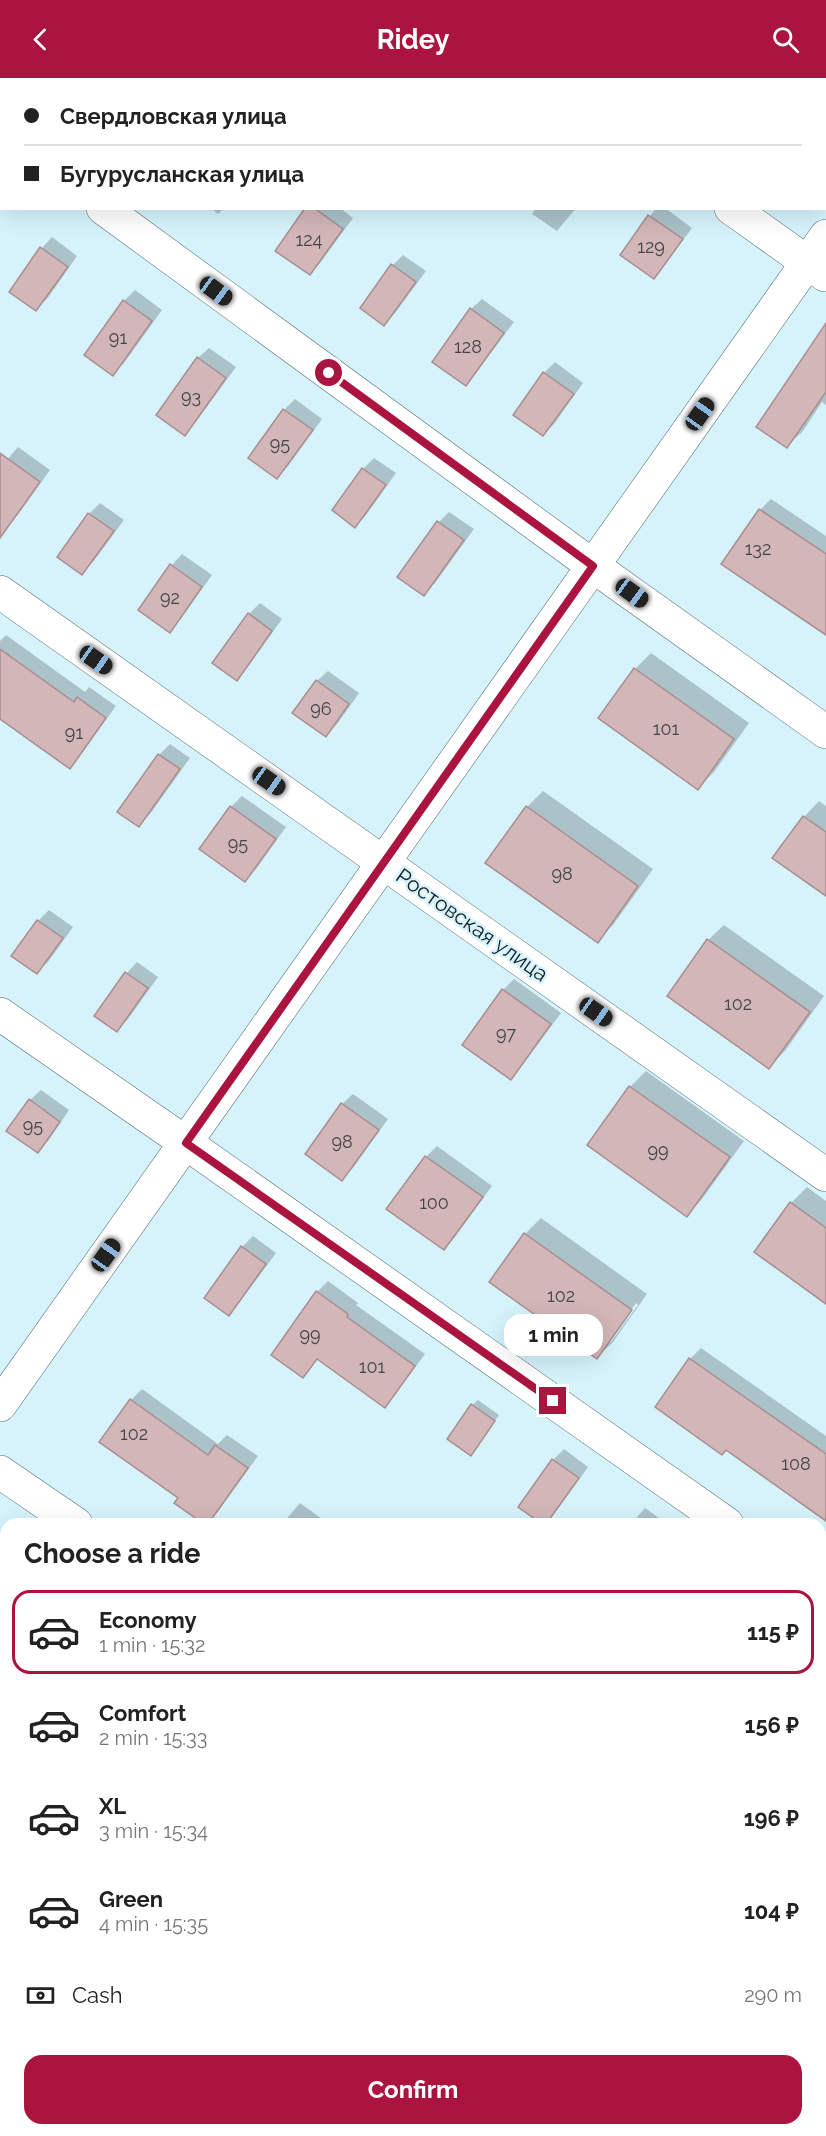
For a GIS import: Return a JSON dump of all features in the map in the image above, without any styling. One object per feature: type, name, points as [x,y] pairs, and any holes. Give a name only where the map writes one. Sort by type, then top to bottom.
[{"type":"street","points":[[106,210],[593,566],[826,732]]},
{"type":"street","points":[[734,210],[817,268]]},
{"type":"street","points":[[0,1405],[593,566],[817,268],[826,236]]},
{"type":"street","name":"Ростовская улица","points":[[0,592],[826,1175]]},
{"type":"street","points":[[0,1014],[718,1518]]},
{"type":"street","points":[[0,1472],[67,1518]]},
{"type":"building","points":[[304,210],[317,210],[343,229],[310,275],[275,251]]},
{"type":"building","points":[[648,215],[683,239],[654,279],[620,255]]},
{"type":"building","points":[[40,247],[68,267],[36,311],[9,292]]},
{"type":"building","points":[[391,264],[416,282],[384,326],[360,308]]},
{"type":"building","points":[[123,300],[152,321],[113,376],[84,355]]},
{"type":"building","points":[[470,308],[504,333],[466,386],[432,362]]},
{"type":"building","points":[[826,323],[826,392],[787,448],[756,427]]},
{"type":"building","points":[[197,357],[226,378],[185,436],[156,415]]},
{"type":"building","points":[[543,372],[574,394],[543,436],[513,415]]},
{"type":"building","points":[[283,409],[313,430],[277,479],[248,458]]},
{"type":"building","points":[[0,453],[40,482],[0,538]]},
{"type":"building","points":[[362,468],[386,485],[355,528],[332,510]]},
{"type":"building","points":[[759,509],[826,554],[826,635],[721,564]]},
{"type":"building","points":[[88,513],[114,531],[82,575],[57,557]]},
{"type":"building","points":[[437,521],[464,540],[424,596],[397,577]]},
{"type":"building","points":[[170,564],[202,587],[170,633],[138,610]]},
{"type":"building","points":[[248,613],[272,631],[237,681],[212,663]]},
{"type":"building","points":[[0,649],[74,702],[77,697],[106,718],[70,769],[0,719]]},
{"type":"building","points":[[634,668],[734,739],[698,790],[598,718]]},
{"type":"building","points":[[316,680],[349,704],[326,737],[292,713]]},
{"type":"building","points":[[158,754],[180,769],[139,827],[117,812]]},
{"type":"building","points":[[230,806],[276,839],[245,882],[199,849]]},
{"type":"building","points":[[526,806],[638,886],[598,943],[485,863]]},
{"type":"building","points":[[803,816],[826,832],[826,896],[772,858]]},
{"type":"building","points":[[37,920],[63,938],[37,974],[11,956]]},
{"type":"building","points":[[707,939],[810,1012],[769,1069],[667,996]]},
{"type":"building","points":[[125,972],[148,988],[117,1032],[94,1016]]},
{"type":"building","points":[[502,989],[551,1024],[511,1080],[462,1045]]},
{"type":"building","points":[[629,1086],[730,1157],[687,1217],[587,1145]]},
{"type":"building","points":[[29,1099],[60,1122],[38,1153],[6,1131]]},
{"type":"building","points":[[341,1103],[379,1130],[342,1181],[305,1154]]},
{"type":"building","points":[[425,1156],[483,1197],[444,1250],[386,1209]]},
{"type":"building","points":[[790,1202],[826,1228],[826,1304],[754,1252]]},
{"type":"building","points":[[524,1233],[632,1310],[597,1359],[489,1282]]},
{"type":"building","points":[[241,1246],[266,1264],[229,1316],[204,1298]]},
{"type":"building","points":[[316,1291],[348,1314],[347,1317],[415,1366],[385,1408],[317,1359],[303,1378],[271,1355]]},
{"type":"building","points":[[689,1358],[826,1454],[826,1518],[822,1518],[726,1450],[722,1455],[655,1407]]},
{"type":"building","points":[[130,1399],[208,1455],[215,1445],[248,1468],[212,1518],[195,1518],[174,1503],[178,1498],[99,1442]]},
{"type":"building","points":[[471,1404],[495,1421],[471,1456],[447,1439]]},
{"type":"building","points":[[552,1459],[579,1478],[550,1518],[534,1518],[518,1507]]},
{"type":"route","points":[[329,373],[593,566],[186,1143],[553,1401]]}]
